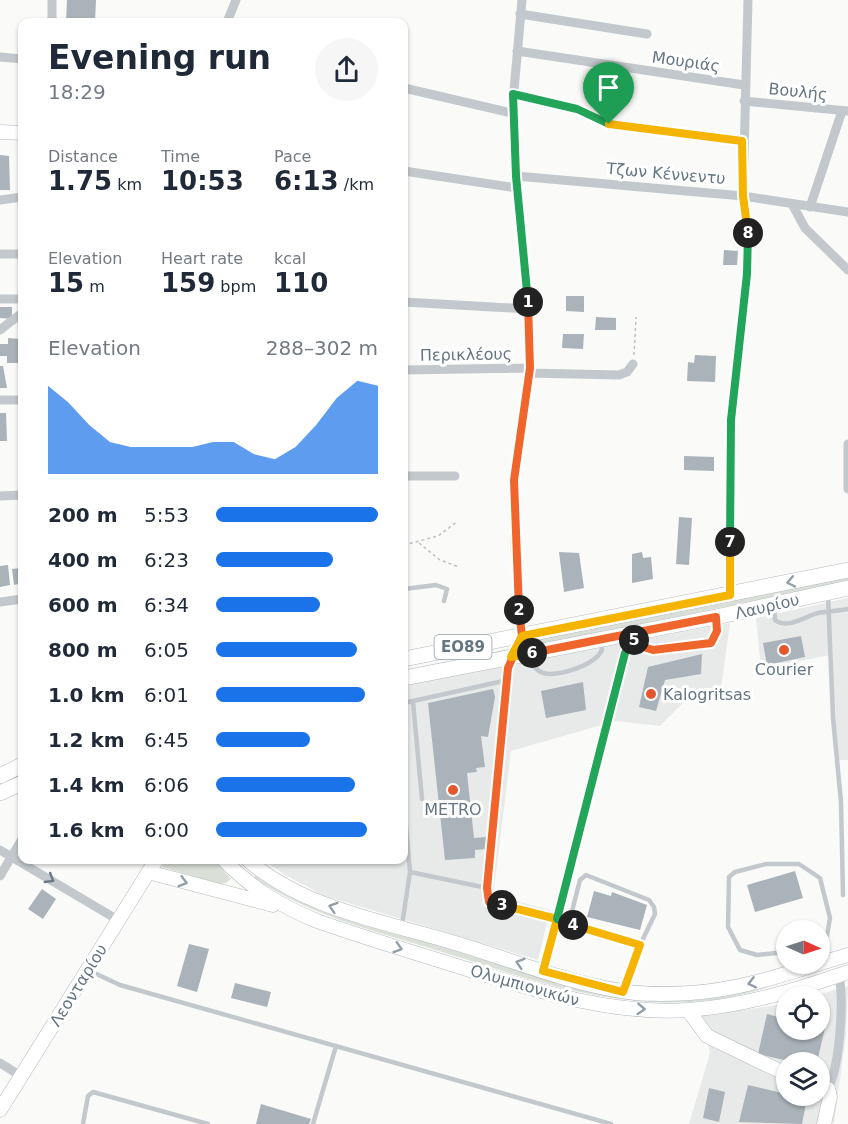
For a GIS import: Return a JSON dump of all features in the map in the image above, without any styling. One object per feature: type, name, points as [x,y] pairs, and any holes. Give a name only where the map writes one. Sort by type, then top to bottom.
[{"type":"main road","points":[[0,132],[18,133]]},
{"type":"main road","name":"Λαυρίου","points":[[408,658],[848,570]]},
{"type":"main road","name":"Λαυρίου","points":[[408,677],[601,639],[633,639],[716,617],[848,588]]},
{"type":"main road","points":[[0,776],[18,767]]},
{"type":"main road","points":[[0,793],[18,785]]},
{"type":"main road","name":"Λεονταρίου","points":[[0,1110],[153,864]]},
{"type":"main road","name":"Ολυμπιονικών","points":[[228,864],[240,876],[284,907],[359,935],[564,998],[620,1008],[688,1010],[751,1001],[844,974]]},
{"type":"main road","points":[[217,892],[231,889],[244,864]]},
{"type":"main road","name":"Ολυμπιονικών","points":[[252,864],[278,882],[310,899],[543,971],[623,992],[715,991],[776,974]]},
{"type":"main road","points":[[148,872],[217,892],[284,907]]},
{"type":"main road","name":"Ολυμπιονικών","points":[[830,959],[848,955]]},
{"type":"main road","points":[[688,1010],[707,1036],[776,1069]]},
{"type":"main road","points":[[824,1124],[828,1106]]},
{"type":"street","points":[[52,0],[52,18]]},
{"type":"street","points":[[229,18],[236,0]]},
{"type":"street","points":[[518,656],[522,636],[515,547],[514,480],[530,371],[529,309],[512,113],[522,0]]},
{"type":"street","points":[[730,595],[731,420],[749,246],[743,196],[742,141],[748,0]]},
{"type":"street","points":[[520,14],[647,34]]},
{"type":"street","name":"Μουριάς","points":[[517,51],[744,85]]},
{"type":"street","points":[[0,57],[18,59]]},
{"type":"street","points":[[408,89],[512,113]]},
{"type":"street","points":[[513,94],[577,109],[609,124],[742,141]]},
{"type":"street","name":"Βουλής","points":[[744,101],[845,111]]},
{"type":"street","points":[[810,207],[845,111]]},
{"type":"street","points":[[408,172],[517,188]]},
{"type":"street","name":"Τζων Κέννεντυ","points":[[516,176],[743,196],[848,212]]},
{"type":"street","points":[[0,200],[18,198]]},
{"type":"street","points":[[792,204],[805,228],[848,270]]},
{"type":"street","points":[[0,254],[18,254]]},
{"type":"street","points":[[0,299],[18,299]]},
{"type":"street","points":[[408,302],[529,309]]},
{"type":"street","points":[[0,330],[18,316]]},
{"type":"street","name":"Περικλέους","points":[[408,370],[530,371],[619,375],[627,372],[633,364]]},
{"type":"street","points":[[0,400],[18,400]]},
{"type":"street","points":[[848,444],[848,489]]},
{"type":"street","points":[[408,476],[455,476]]},
{"type":"street","points":[[0,496],[18,495]]},
{"type":"street","points":[[0,602],[18,600]]},
{"type":"street","points":[[0,876],[18,846]]},
{"type":"street","points":[[0,850],[18,860]]},
{"type":"street","points":[[25,864],[118,920]]},
{"type":"street","points":[[830,1082],[839,1031],[844,974]]},
{"type":"street","points":[[0,1063],[21,1076]]},
{"type":"lane","points":[[408,588],[436,585],[447,589],[444,601]]},
{"type":"lane","points":[[828,592],[831,612],[832,718],[841,802],[843,895]]},
{"type":"lane","points":[[774,604],[775,620],[779,623],[805,620],[815,614],[848,609]]},
{"type":"lane","points":[[543,971],[625,653],[633,639],[653,650],[711,643],[717,631],[716,617]]},
{"type":"lane","points":[[601,639],[602,650],[592,664],[552,674],[536,670],[518,656],[508,680],[487,888],[489,902],[557,919],[640,945]]},
{"type":"lane","points":[[408,703],[508,680]]},
{"type":"lane","points":[[413,702],[422,799]]},
{"type":"lane","points":[[402,926],[410,872],[408,849]]},
{"type":"lane","points":[[776,953],[757,956],[740,950],[728,927],[727,887],[729,877],[735,872],[766,864],[787,863],[799,864],[813,871],[820,878],[831,918],[830,922]]},
{"type":"lane","points":[[410,872],[487,888]]},
{"type":"lane","points":[[569,923],[580,880],[586,875],[649,900],[654,907],[655,914],[640,945],[623,992]]},
{"type":"lane","points":[[87,969],[120,985],[611,1124]]},
{"type":"lane","points":[[313,1124],[336,1046]]},
{"type":"lane","points":[[83,1124],[88,1096],[93,1092],[208,1124]]},
{"type":"path","points":[[633,364],[636,317]]},
{"type":"path","points":[[408,544],[438,536],[458,521]]},
{"type":"path","points":[[419,543],[440,560],[459,567]]},
{"type":"shaded area","points":[[848,576],[848,581],[536,646],[525,641],[719,604]]},
{"type":"shaded area","points":[[848,598],[848,760],[839,760],[832,718],[831,655],[761,668],[756,618]]},
{"type":"shaded area","points":[[730,623],[720,695],[685,701],[660,726],[616,721],[511,751],[493,895],[550,910],[538,960],[325,896],[285,875],[270,864],[408,864],[408,684]]},
{"type":"shaded area","points":[[163,864],[218,864],[231,879],[219,884],[162,867]]},
{"type":"shaded area","points":[[254,872],[326,911],[559,983],[635,997],[808,974],[726,998],[687,1002],[648,1002],[610,997],[534,980],[379,933],[294,901],[255,878]]},
{"type":"shaded area","points":[[848,986],[846,1034],[834,1124],[689,1124],[710,1053],[702,1015],[776,1005],[776,1040],[830,1040],[830,991]]},
{"type":"building","points":[[67,0],[96,0],[95,18],[66,18]]},
{"type":"building","points":[[0,155],[9,156],[10,190],[0,190]]},
{"type":"building","points":[[724,250],[738,251],[737,265],[723,265]]},
{"type":"building","points":[[566,296],[584,296],[584,312],[566,311]]},
{"type":"building","points":[[0,307],[12,307],[12,319],[0,318]]},
{"type":"building","points":[[596,317],[616,318],[616,330],[595,330]]},
{"type":"building","points":[[563,334],[584,334],[583,349],[562,348]]},
{"type":"building","points":[[8,338],[18,339],[18,363],[7,363],[7,356],[0,356],[0,344],[8,344]]},
{"type":"building","points":[[695,355],[716,356],[715,382],[687,381],[688,362],[694,363]]},
{"type":"building","points":[[0,366],[3,366],[7,388],[0,388]]},
{"type":"building","points":[[0,413],[6,413],[7,441],[0,441]]},
{"type":"building","points":[[684,456],[714,457],[714,471],[684,470]]},
{"type":"building","points":[[679,517],[692,518],[689,565],[676,564]]},
{"type":"building","points":[[559,552],[579,553],[584,588],[564,592]]},
{"type":"building","points":[[642,552],[643,558],[651,557],[653,579],[632,583],[632,554]]},
{"type":"building","points":[[8,565],[10,585],[0,587],[0,566]]},
{"type":"building","points":[[18,568],[18,584],[14,585],[12,569]]},
{"type":"building","name":"Courier","points":[[801,636],[805,657],[767,665],[763,643]]},
{"type":"building","points":[[702,654],[701,674],[665,680],[656,711],[639,707],[648,667]]},
{"type":"building","points":[[583,682],[586,710],[546,718],[541,691]]},
{"type":"building","name":"METRO","points":[[493,689],[495,697],[488,737],[481,736],[485,767],[476,768],[477,772],[467,773],[474,838],[486,837],[487,849],[475,850],[475,858],[445,860],[428,703]]},
{"type":"building","points":[[795,871],[803,898],[755,912],[747,885]]},
{"type":"building","points":[[42,889],[56,899],[43,919],[28,909]]},
{"type":"building","points":[[594,891],[611,896],[612,892],[647,905],[640,930],[587,917]]},
{"type":"building","points":[[189,944],[209,949],[197,992],[177,986]]},
{"type":"building","points":[[235,983],[271,992],[267,1007],[231,998]]},
{"type":"building","points":[[767,1014],[776,1016],[776,1040],[822,1040],[819,1052],[776,1052],[776,1058],[758,1054]]},
{"type":"building","points":[[748,1085],[776,1092],[776,1106],[806,1106],[802,1124],[739,1122]]},
{"type":"building","points":[[709,1088],[725,1092],[719,1122],[703,1118]]},
{"type":"building","points":[[261,1104],[311,1119],[309,1124],[256,1124]]},
{"type":"place","name":"Courier","points":[[784,650]]},
{"type":"place","name":"Kalogritsas","points":[[651,694]]},
{"type":"place","name":"METRO","points":[[453,790]]},
{"type":"route","points":[[609,124],[577,109],[513,94],[516,176],[530,335],[530,368],[516,452],[514,480],[515,547],[522,636],[511,657],[508,668],[487,896],[489,902],[557,919],[543,971],[570,980],[623,992],[640,945],[557,919],[625,653],[628,647],[634,644],[633,633],[716,617],[717,631],[711,643],[653,650],[634,644],[633,633],[511,657],[522,636],[730,595],[731,420],[749,246],[743,196],[742,141],[609,124]]}]
